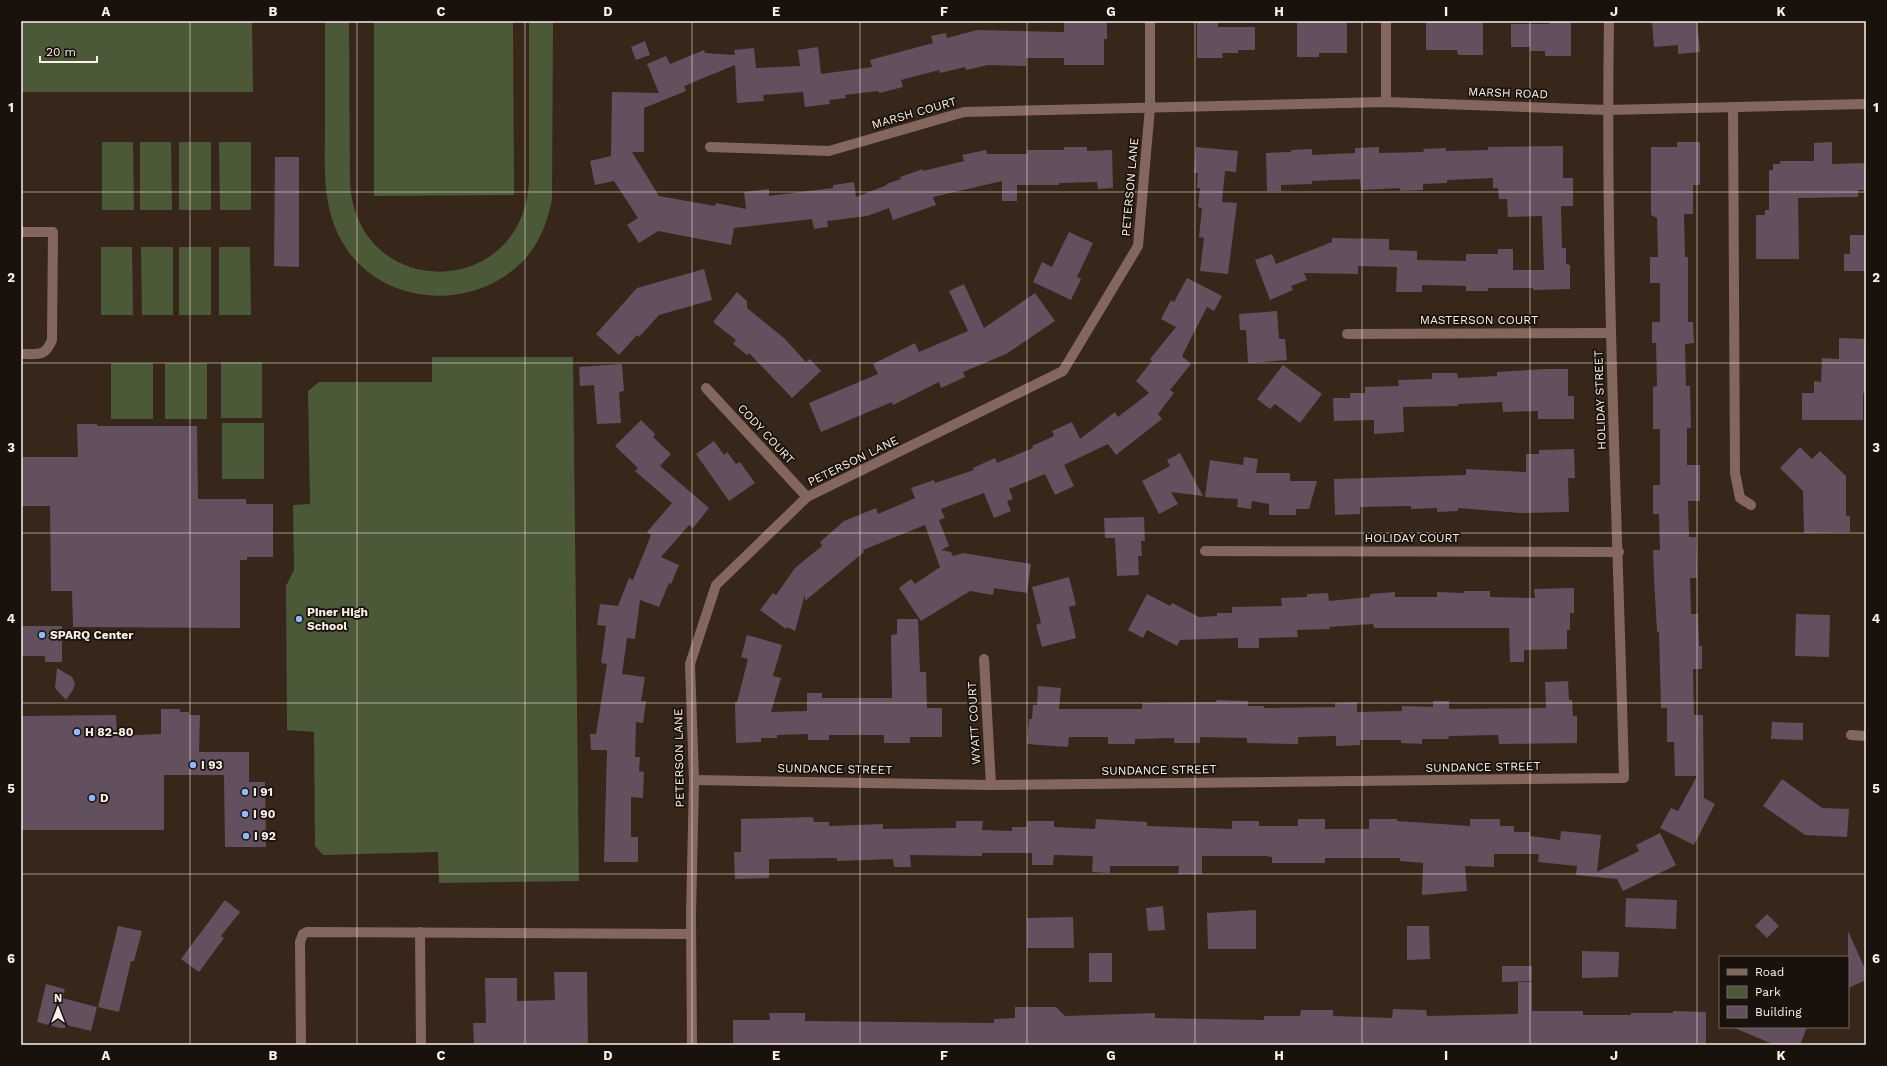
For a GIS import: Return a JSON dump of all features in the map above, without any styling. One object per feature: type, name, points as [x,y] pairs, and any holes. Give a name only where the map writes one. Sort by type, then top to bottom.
[{"type":"street","name":"PETERSON LANE","points":[[692,1045],[691,934],[694,780],[690,664],[716,585],[807,498],[1063,371],[1138,246],[1150,107],[1150,21]]},
{"type":"street","points":[[1386,21],[1386,102]]},
{"type":"street","name":"HOLIDAY STREET","points":[[1609,21],[1607,110],[1611,333],[1619,552],[1624,778]]},
{"type":"street","name":"MARSH ROAD","points":[[1150,107],[1386,102],[1607,110],[1866,104]]},
{"type":"street","name":"MARSH COURT","points":[[710,147],[829,151],[964,112],[1150,107]]},
{"type":"street","points":[[1733,107],[1735,473],[1740,498],[1751,505]]},
{"type":"street","points":[[21,232],[53,232],[52,340],[48,349],[41,354],[21,354]]},
{"type":"street","name":"MASTERSON COURT","points":[[1347,334],[1611,333]]},
{"type":"street","name":"CODY COURT","points":[[706,388],[807,498]]},
{"type":"street","name":"HOLIDAY COURT","points":[[1205,551],[1619,552]]},
{"type":"street","name":"WYATT COURT","points":[[984,659],[990,785]]},
{"type":"street","points":[[1851,736],[1866,736]]},
{"type":"street","name":"SUNDANCE STREET","points":[[694,780],[990,785],[1624,778]]},
{"type":"street","points":[[301,1045],[300,942],[303,934],[307,932],[691,934]]},
{"type":"street","points":[[420,932],[421,1045]]},
{"type":"green space","points":[[21,21],[252,21],[253,92],[21,92]]},
{"type":"green space","points":[[325,21],[349,21],[350,184],[360,222],[380,250],[408,266],[440,272],[471,266],[499,249],[519,222],[529,183],[529,21],[553,21],[552,200],[547,218],[537,243],[520,264],[498,280],[473,291],[447,295],[421,294],[396,288],[373,275],[353,257],[338,234],[329,208],[327,195],[325,168]]},
{"type":"green space","points":[[374,21],[513,21],[514,195],[374,196]]},
{"type":"green space","points":[[102,142],[133,142],[134,210],[102,210]]},
{"type":"green space","points":[[140,142],[171,142],[172,210],[140,210]]},
{"type":"green space","points":[[179,142],[211,142],[211,210],[179,210]]},
{"type":"green space","points":[[219,142],[251,142],[251,210],[220,210]]},
{"type":"green space","points":[[101,247],[132,247],[133,315],[101,315]]},
{"type":"green space","points":[[141,247],[173,247],[173,315],[142,315]]},
{"type":"green space","points":[[179,247],[211,247],[211,315],[179,315]]},
{"type":"green space","points":[[219,247],[250,247],[251,315],[219,315]]},
{"type":"green space","points":[[432,357],[573,357],[579,881],[439,883],[438,852],[323,855],[315,846],[314,732],[287,730],[286,586],[294,570],[293,505],[310,504],[308,391],[319,382],[432,382]]},
{"type":"green space","points":[[221,362],[262,362],[262,418],[221,418]]},
{"type":"green space","points":[[111,363],[153,363],[153,419],[111,419]]},
{"type":"green space","points":[[165,363],[207,363],[207,419],[165,419]]},
{"type":"green space","points":[[222,423],[264,423],[264,479],[222,479]]},
{"type":"building","points":[[1064,21],[1107,21],[1107,39],[1104,39],[1104,65],[1064,65],[1064,58],[1026,58],[1026,66],[988,65],[966,70],[965,67],[940,73],[939,70],[901,80],[903,87],[879,93],[878,91],[845,95],[846,98],[829,100],[830,104],[805,107],[803,92],[763,95],[764,101],[737,103],[735,65],[684,86],[686,91],[644,108],[644,152],[632,152],[659,196],[715,206],[716,203],[746,209],[744,192],[769,189],[769,196],[833,188],[833,185],[854,182],[856,197],[901,179],[900,177],[923,169],[923,171],[964,161],[962,155],[986,150],[987,154],[1027,154],[1027,150],[1064,150],[1064,147],[1087,147],[1087,151],[1112,150],[1113,188],[1098,189],[1097,182],[1059,183],[1059,185],[1017,185],[1017,201],[1002,201],[1002,181],[933,197],[936,205],[893,220],[889,208],[867,216],[827,221],[828,227],[814,229],[812,219],[734,228],[731,245],[658,231],[639,243],[627,225],[638,218],[614,181],[595,185],[590,161],[611,156],[612,92],[659,93],[647,64],[666,56],[670,64],[704,50],[705,53],[735,55],[734,50],[754,48],[756,68],[800,66],[798,50],[818,47],[821,74],[872,67],[870,60],[933,43],[931,36],[946,33],[947,38],[977,30],[1064,32]]},
{"type":"building","points":[[1197,21],[1218,21],[1218,27],[1255,27],[1255,50],[1238,50],[1238,53],[1222,53],[1223,58],[1197,58]]},
{"type":"building","points":[[1297,21],[1347,21],[1347,53],[1319,53],[1319,57],[1297,57]]},
{"type":"building","points":[[1483,21],[1483,55],[1458,55],[1457,50],[1426,50],[1426,22]]},
{"type":"building","points":[[1549,21],[1571,21],[1571,56],[1545,56],[1545,51],[1530,51],[1530,47],[1511,47],[1511,24],[1549,24]]},
{"type":"building","points":[[1652,21],[1697,21],[1700,52],[1678,54],[1678,45],[1654,47]]},
{"type":"building","points":[[645,41],[650,55],[636,60],[631,47]]},
{"type":"building","points":[[1677,142],[1700,142],[1700,185],[1693,185],[1693,214],[1684,214],[1685,257],[1688,257],[1688,322],[1693,322],[1694,343],[1685,344],[1686,386],[1690,386],[1691,428],[1687,428],[1687,465],[1700,465],[1700,501],[1688,501],[1689,537],[1696,537],[1697,578],[1690,578],[1691,614],[1698,614],[1699,646],[1702,646],[1702,669],[1693,669],[1694,715],[1703,715],[1704,798],[1715,804],[1694,845],[1660,828],[1671,808],[1678,811],[1697,776],[1675,776],[1674,742],[1667,742],[1667,708],[1661,708],[1659,632],[1657,632],[1653,550],[1660,550],[1659,514],[1653,514],[1653,485],[1660,485],[1660,429],[1653,429],[1653,387],[1657,386],[1656,343],[1652,343],[1652,322],[1660,322],[1660,283],[1650,283],[1650,257],[1658,257],[1657,218],[1651,215],[1651,147],[1677,147]]},
{"type":"building","points":[[1832,142],[1832,164],[1866,163],[1866,190],[1858,190],[1858,197],[1798,198],[1799,259],[1756,259],[1756,215],[1765,215],[1765,210],[1769,210],[1769,170],[1773,170],[1773,164],[1780,164],[1780,161],[1814,161],[1814,143]]},
{"type":"building","points":[[1563,146],[1563,178],[1573,178],[1573,206],[1561,206],[1562,248],[1566,248],[1566,264],[1570,265],[1570,289],[1533,290],[1533,288],[1488,288],[1488,291],[1466,291],[1466,286],[1422,285],[1422,292],[1396,292],[1397,267],[1358,266],[1358,274],[1304,273],[1307,280],[1291,286],[1293,290],[1270,300],[1255,260],[1272,254],[1276,264],[1332,242],[1332,238],[1389,239],[1389,250],[1417,251],[1417,260],[1466,261],[1466,254],[1498,254],[1498,249],[1513,249],[1513,270],[1544,270],[1542,216],[1508,217],[1507,199],[1499,199],[1498,188],[1493,188],[1493,178],[1447,180],[1447,183],[1423,184],[1423,190],[1400,191],[1400,188],[1361,190],[1360,179],[1312,181],[1312,184],[1281,185],[1281,191],[1267,191],[1266,153],[1312,149],[1312,155],[1355,153],[1355,148],[1379,147],[1379,153],[1424,152],[1423,149],[1446,148],[1446,151],[1488,150],[1488,147]]},
{"type":"building","points":[[1196,147],[1238,151],[1236,172],[1225,171],[1222,202],[1237,203],[1228,274],[1200,271],[1204,238],[1199,237],[1202,208],[1198,207],[1200,188],[1197,188],[1198,173],[1194,173]]},
{"type":"building","points":[[275,157],[299,157],[299,267],[274,266]]},
{"type":"building","points":[[1069,232],[1093,243],[1077,277],[1081,279],[1071,300],[1033,282],[1042,262],[1052,267]]},
{"type":"building","points":[[1850,235],[1866,235],[1866,271],[1844,271],[1844,254],[1850,254]]},
{"type":"building","points":[[704,269],[712,300],[659,315],[639,337],[637,335],[619,355],[596,334],[637,288]]},
{"type":"building","points":[[1187,278],[1222,296],[1214,311],[1207,307],[1182,356],[1191,364],[1170,390],[1174,393],[1158,414],[1162,419],[1116,455],[1108,444],[1064,465],[1074,486],[1055,495],[1045,474],[1009,489],[1013,499],[1007,501],[1011,511],[994,518],[984,493],[941,509],[945,518],[939,520],[949,546],[941,550],[951,552],[953,556],[963,553],[1031,564],[1027,593],[994,588],[993,595],[970,591],[921,621],[899,588],[911,579],[915,584],[940,567],[925,525],[863,550],[864,552],[805,601],[805,594],[795,631],[787,627],[786,629],[760,610],[773,593],[776,595],[795,568],[822,546],[820,542],[844,521],[876,508],[878,514],[915,498],[911,488],[934,480],[935,483],[974,470],[973,468],[995,458],[997,463],[1033,448],[1032,446],[1054,436],[1052,431],[1072,422],[1080,439],[1115,412],[1118,417],[1149,393],[1136,381],[1152,361],[1150,359],[1176,327],[1161,319],[1171,300],[1174,302]]},
{"type":"building","points":[[964,284],[984,328],[1035,293],[1055,321],[1006,354],[963,372],[965,377],[941,388],[939,382],[893,405],[892,402],[821,432],[809,403],[878,374],[873,364],[915,343],[919,352],[968,331],[949,291]]},
{"type":"building","points":[[737,292],[747,301],[747,308],[784,338],[806,362],[810,359],[821,371],[792,398],[749,353],[747,355],[733,344],[736,340],[713,322]]},
{"type":"building","points":[[1277,311],[1279,339],[1285,339],[1287,360],[1248,363],[1246,330],[1240,330],[1239,314]]},
{"type":"building","points":[[1839,338],[1866,339],[1866,393],[1863,393],[1863,420],[1802,420],[1802,393],[1814,393],[1814,381],[1821,382],[1822,358],[1839,359]]},
{"type":"building","points":[[622,364],[624,391],[619,392],[621,423],[597,424],[594,385],[580,386],[579,367]]},
{"type":"building","points":[[1283,365],[1322,394],[1300,423],[1275,404],[1270,409],[1257,399]]},
{"type":"building","points":[[1568,369],[1568,396],[1574,396],[1574,419],[1538,419],[1538,411],[1503,412],[1502,402],[1458,404],[1458,406],[1403,407],[1404,432],[1374,434],[1374,420],[1334,421],[1333,398],[1350,398],[1350,393],[1365,393],[1365,387],[1399,386],[1398,380],[1432,379],[1432,373],[1457,373],[1458,378],[1497,376],[1497,372]]},
{"type":"building","points":[[641,420],[655,434],[653,437],[671,454],[660,466],[709,508],[693,528],[689,525],[661,557],[679,565],[671,584],[669,583],[659,607],[640,600],[635,639],[627,638],[622,674],[645,677],[641,701],[646,701],[643,723],[636,722],[635,757],[640,757],[639,771],[644,772],[643,798],[631,797],[631,837],[638,837],[638,862],[604,862],[607,750],[591,750],[590,734],[596,734],[607,664],[601,663],[606,626],[597,625],[600,604],[618,606],[629,578],[633,580],[651,535],[647,532],[672,503],[635,471],[638,468],[615,446]]},
{"type":"building","points":[[77,424],[97,424],[97,426],[197,426],[198,499],[246,499],[246,504],[273,504],[273,557],[247,557],[247,560],[240,560],[240,628],[73,627],[72,591],[51,591],[50,506],[21,506],[21,457],[78,457]]},
{"type":"building","points":[[714,441],[724,455],[727,452],[736,464],[740,462],[755,483],[729,501],[696,454]]},
{"type":"building","points":[[1800,447],[1812,459],[1820,451],[1846,476],[1846,516],[1850,516],[1850,532],[1804,533],[1803,491],[1780,468]]},
{"type":"building","points":[[1574,449],[1575,478],[1568,478],[1569,512],[1520,513],[1458,508],[1458,511],[1437,512],[1437,508],[1411,509],[1411,506],[1360,507],[1360,514],[1335,515],[1334,479],[1466,475],[1466,469],[1526,472],[1526,454],[1539,454],[1539,450]]},
{"type":"building","points":[[1180,453],[1203,496],[1171,492],[1178,504],[1159,514],[1142,481],[1170,466],[1167,460]]},
{"type":"building","points":[[1244,457],[1258,459],[1256,473],[1290,473],[1290,481],[1317,481],[1309,509],[1296,509],[1296,515],[1269,515],[1269,504],[1252,501],[1251,509],[1237,507],[1238,499],[1205,497],[1210,460],[1243,465]]},
{"type":"building","points":[[1144,517],[1145,541],[1141,541],[1142,556],[1138,556],[1139,575],[1117,576],[1115,538],[1105,538],[1104,518]]},
{"type":"building","points":[[1069,577],[1076,605],[1069,607],[1076,638],[1042,647],[1036,625],[1041,623],[1032,587]]},
{"type":"building","points":[[1574,588],[1574,613],[1570,613],[1570,630],[1567,630],[1567,649],[1524,650],[1524,662],[1510,662],[1509,628],[1374,628],[1373,624],[1329,627],[1330,629],[1297,630],[1298,637],[1259,638],[1259,648],[1238,648],[1238,638],[1180,640],[1177,646],[1147,630],[1143,638],[1128,630],[1147,594],[1170,606],[1172,603],[1199,617],[1217,616],[1217,613],[1232,613],[1232,607],[1282,606],[1281,598],[1307,597],[1307,594],[1328,593],[1329,601],[1370,597],[1370,594],[1395,592],[1395,597],[1437,597],[1437,592],[1464,593],[1464,591],[1490,591],[1490,597],[1535,598],[1534,589]]},
{"type":"building","points":[[1796,614],[1830,615],[1829,657],[1795,656]]},
{"type":"building","points":[[897,619],[918,619],[920,672],[926,672],[927,708],[942,708],[942,737],[910,737],[910,743],[884,743],[884,735],[829,735],[829,740],[808,740],[808,734],[777,735],[777,738],[761,738],[761,742],[736,743],[735,702],[737,702],[748,659],[741,657],[747,635],[782,645],[773,676],[781,678],[771,712],[807,711],[807,693],[822,693],[822,698],[892,698],[891,635],[897,634]]},
{"type":"building","name":"SPARQ Center","points":[[21,626],[62,626],[62,662],[45,662],[45,656],[21,656]]},
{"type":"building","points":[[57,668],[72,677],[75,683],[73,690],[66,700],[55,688]]},
{"type":"building","points":[[1568,681],[1569,700],[1572,700],[1573,716],[1577,716],[1577,743],[1499,744],[1498,735],[1449,736],[1448,739],[1422,739],[1422,744],[1401,743],[1401,740],[1360,740],[1360,745],[1336,746],[1336,736],[1298,737],[1298,744],[1247,743],[1247,738],[1200,737],[1200,743],[1174,743],[1174,738],[1135,739],[1135,744],[1108,744],[1108,737],[1069,737],[1068,747],[1027,744],[1029,719],[1032,719],[1033,705],[1037,705],[1038,686],[1061,688],[1059,709],[1142,709],[1142,703],[1216,702],[1217,700],[1248,701],[1248,706],[1264,706],[1264,708],[1335,707],[1335,703],[1357,702],[1357,712],[1402,711],[1402,706],[1433,707],[1433,701],[1449,701],[1449,709],[1546,708],[1545,682]]},
{"type":"building","points":[[161,709],[180,709],[180,712],[189,712],[189,715],[200,715],[199,752],[249,752],[249,782],[265,782],[266,847],[225,847],[224,775],[164,775],[164,830],[21,830],[21,716],[116,715],[117,736],[161,734]]},
{"type":"building","points":[[1772,722],[1803,723],[1803,740],[1771,739]]},
{"type":"building","points":[[1782,779],[1822,808],[1849,809],[1847,837],[1805,835],[1763,806]]},
{"type":"building","points":[[813,817],[814,822],[829,822],[829,826],[883,824],[883,829],[956,828],[956,821],[983,821],[982,830],[1012,831],[1012,827],[1027,827],[1027,821],[1054,821],[1054,827],[1095,829],[1096,819],[1147,822],[1147,826],[1232,829],[1232,821],[1259,821],[1259,826],[1298,826],[1298,819],[1325,819],[1325,829],[1369,829],[1369,819],[1397,819],[1397,821],[1470,826],[1470,819],[1500,819],[1500,826],[1514,826],[1514,832],[1530,832],[1530,836],[1560,840],[1561,831],[1601,835],[1597,872],[1639,851],[1636,845],[1660,833],[1676,865],[1623,891],[1617,879],[1576,875],[1577,866],[1538,862],[1539,854],[1494,854],[1494,867],[1465,866],[1467,891],[1422,895],[1423,863],[1400,861],[1400,858],[1325,858],[1325,863],[1272,863],[1272,857],[1266,856],[1202,856],[1202,874],[1178,874],[1179,866],[1110,866],[1110,873],[1092,872],[1093,856],[1054,855],[1053,865],[1032,865],[1032,853],[982,853],[982,856],[910,855],[911,867],[894,867],[893,859],[837,861],[837,858],[769,859],[769,878],[735,879],[734,852],[741,852],[741,819]]},
{"type":"building","points":[[1626,898],[1677,900],[1676,929],[1625,927]]},
{"type":"building","points":[[225,900],[240,912],[221,936],[224,938],[199,972],[181,959]]},
{"type":"building","points":[[1163,906],[1165,930],[1148,931],[1146,908]]},
{"type":"building","points":[[1256,910],[1256,949],[1208,949],[1207,913]]},
{"type":"building","points":[[1767,914],[1779,926],[1767,938],[1755,926]]},
{"type":"building","points":[[1073,917],[1074,948],[1027,948],[1027,918]]},
{"type":"building","points":[[118,926],[142,931],[134,961],[131,961],[119,1012],[98,1007]]},
{"type":"building","points":[[1407,926],[1429,926],[1430,959],[1407,960]]},
{"type":"building","points":[[1848,931],[1866,971],[1866,980],[1849,988],[1849,956]]},
{"type":"building","points":[[1582,951],[1619,952],[1618,977],[1582,978]]},
{"type":"building","points":[[1089,953],[1112,953],[1112,982],[1089,982]]},
{"type":"building","points":[[1502,966],[1532,966],[1532,981],[1502,982]]},
{"type":"building","points":[[554,972],[587,972],[588,1045],[474,1045],[473,1023],[486,1023],[485,978],[517,978],[517,1001],[555,1000]]},
{"type":"building","points":[[1518,982],[1532,982],[1532,1011],[1583,1011],[1583,1015],[1631,1015],[1631,1013],[1673,1013],[1673,1011],[1706,1012],[1706,1045],[733,1045],[733,1020],[770,1020],[769,1013],[805,1013],[805,1021],[994,1023],[994,1019],[1015,1018],[1015,1007],[1056,1007],[1065,1016],[1155,1013],[1155,1018],[1264,1020],[1264,1016],[1300,1016],[1301,1010],[1333,1010],[1333,1016],[1392,1018],[1393,1009],[1426,1010],[1427,1016],[1518,1014]]},
{"type":"building","points":[[46,984],[65,989],[62,998],[97,1007],[91,1031],[66,1025],[65,1028],[60,1028],[37,1022]]},
{"type":"building","points":[[1734,1028],[1807,1028],[1800,1045],[1775,1045]]},
{"type":"place","name":"Piner High School","points":[[299,619]]},
{"type":"place","name":"SPARQ Center","points":[[42,635]]},
{"type":"place","name":"H 82-80","points":[[77,732]]},
{"type":"place","name":"I 93","points":[[193,765]]},
{"type":"place","name":"I 91","points":[[245,792]]},
{"type":"place","name":"D","points":[[92,798]]},
{"type":"place","name":"I 90","points":[[245,814]]},
{"type":"place","name":"I 92","points":[[246,836]]}]
